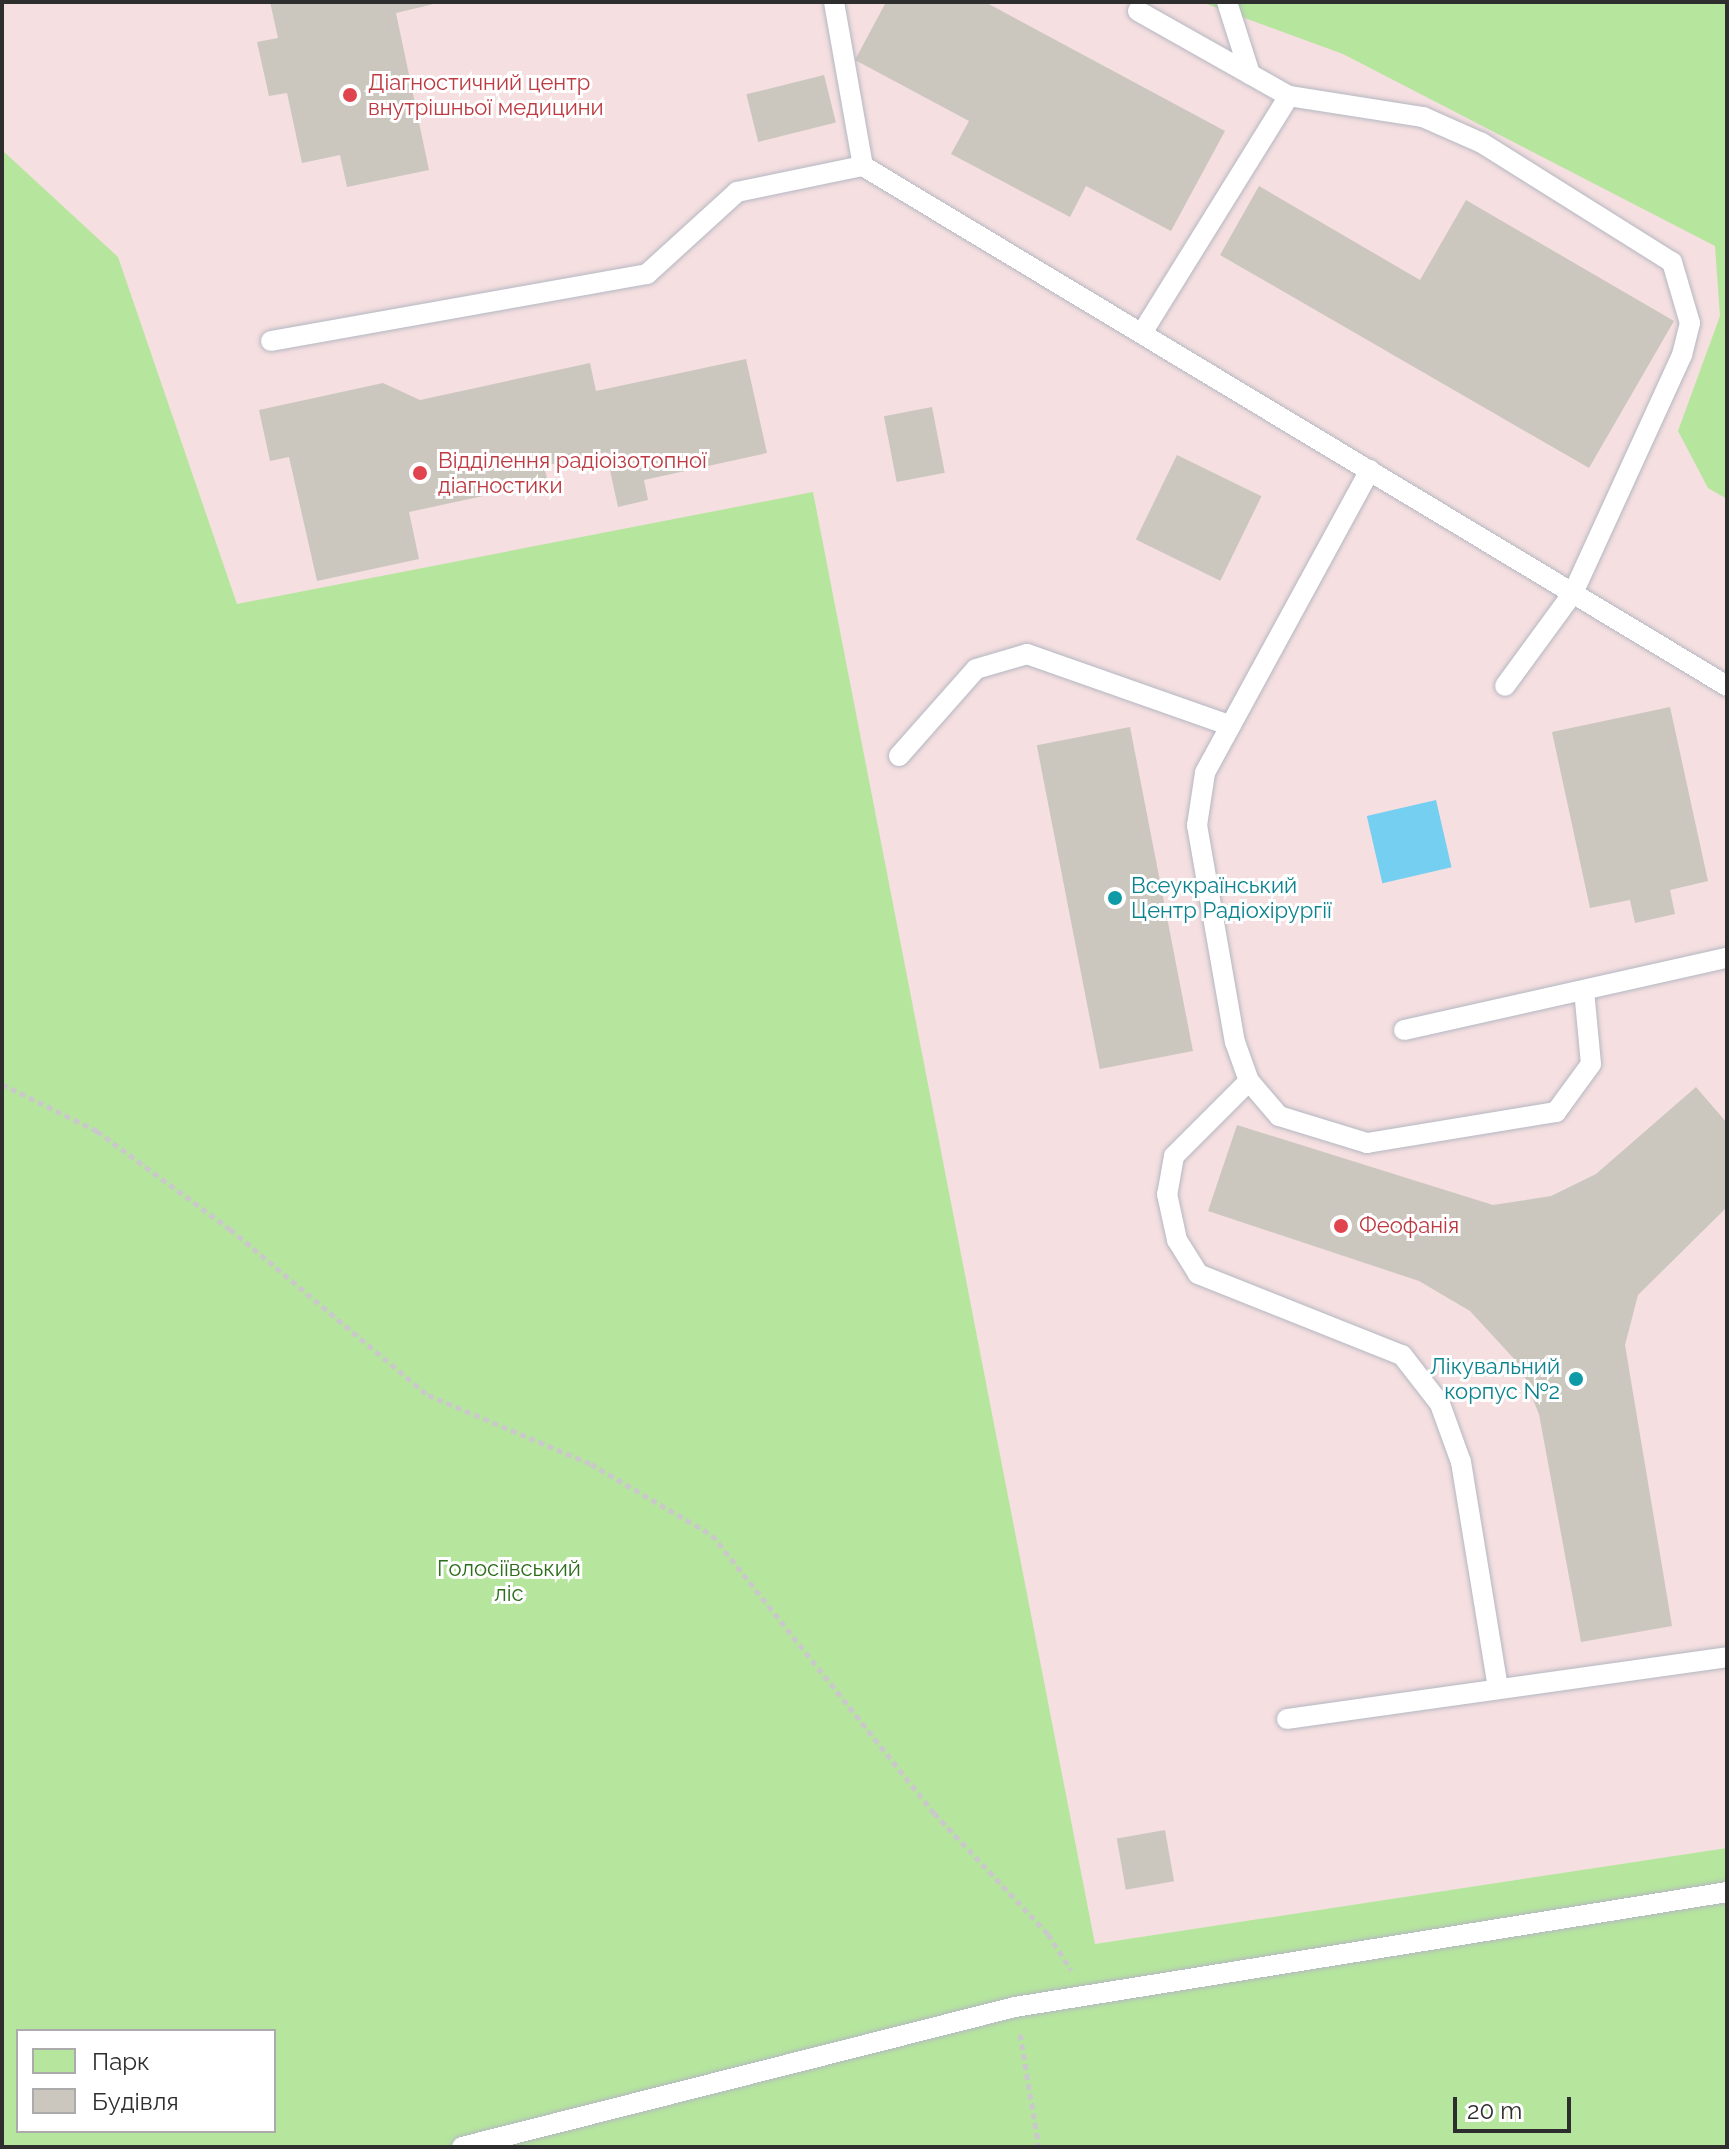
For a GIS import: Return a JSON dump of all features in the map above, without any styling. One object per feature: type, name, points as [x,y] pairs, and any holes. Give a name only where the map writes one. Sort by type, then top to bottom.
[{"type":"lane","points":[[834,2],[863,166]]},
{"type":"lane","points":[[1227,2],[1250,74]]},
{"type":"lane","points":[[1138,11],[1289,96],[1423,117],[1482,143],[1672,262],[1690,323],[1682,355],[1573,593],[1505,686]]},
{"type":"lane","points":[[1142,333],[1289,96]]},
{"type":"lane","points":[[271,341],[647,274],[737,192],[863,166],[1727,686]]},
{"type":"lane","points":[[1370,470],[1205,773],[1197,825],[1235,1042],[1249,1081],[1279,1116],[1367,1143],[1556,1112],[1591,1064],[1584,990]]},
{"type":"lane","points":[[899,756],[976,669],[1027,654],[1231,726]]},
{"type":"lane","points":[[1404,1030],[1727,958]]},
{"type":"lane","points":[[1249,1081],[1174,1156],[1167,1194],[1177,1240],[1198,1274],[1402,1355],[1440,1404],[1461,1462],[1498,1689]]},
{"type":"lane","points":[[1287,1719],[1727,1657]]},
{"type":"lane","points":[[462,2147],[1015,2007],[1727,1892]]},
{"type":"path","points":[[2,1084],[97,1131],[230,1229],[428,1395],[591,1464],[712,1535],[934,1813],[1048,1934],[1088,1994]]},
{"type":"path","points":[[1015,2007],[1039,2147]]},
{"type":"shaded area","name":"Феофанія","points":[[2,2],[1727,2],[1727,1848],[1095,1944],[813,493],[237,604],[118,258],[2,150]]},
{"type":"green space","points":[[1201,2],[1727,2],[1727,499],[1708,488],[1678,431],[1720,316],[1715,246],[1343,54]]},
{"type":"green space","name":"Голосіївський ліс","points":[[2,150],[118,257],[237,604],[813,492],[1095,1944],[1727,1848],[1727,2147],[2,2147]]},
{"type":"water","points":[[1436,800],[1452,867],[1382,883],[1367,816]]},
{"type":"building","name":"Діагностичний центр внутрішньої медицини","points":[[270,2],[442,2],[396,13],[429,170],[347,187],[340,155],[302,163],[287,93],[269,96],[257,42],[278,38]]},
{"type":"building","points":[[886,2],[985,2],[1225,131],[1171,231],[1086,186],[1070,217],[951,154],[969,121],[855,60]]},
{"type":"building","points":[[824,75],[836,123],[758,142],[746,94]]},
{"type":"building","points":[[1259,186],[1420,280],[1466,200],[1674,321],[1589,468],[1220,255]]},
{"type":"building","name":"Відділення радіоізотопної діагностики","points":[[746,359],[767,453],[644,480],[648,500],[618,507],[606,452],[544,466],[548,482],[409,512],[419,559],[317,581],[289,457],[270,461],[259,410],[383,383],[420,400],[590,363],[596,391]]},
{"type":"building","points":[[932,407],[945,473],[897,482],[884,416]]},
{"type":"building","points":[[1177,455],[1261,496],[1220,581],[1136,539]]},
{"type":"building","points":[[1670,707],[1708,881],[1670,890],[1675,914],[1635,923],[1630,900],[1590,908],[1552,732]]},
{"type":"building","name":"Всеукраїнський Центр Радіохірургії","points":[[1130,727],[1193,1051],[1100,1069],[1037,745]]},
{"type":"building","name":"Лікувальний корпус №2","points":[[1696,1087],[1727,1123],[1727,1207],[1638,1295],[1625,1345],[1672,1626],[1581,1642],[1539,1414],[1517,1362],[1470,1311],[1419,1281],[1208,1211],[1237,1125],[1493,1205],[1551,1196],[1596,1174]]},
{"type":"building","points":[[1165,1830],[1174,1881],[1126,1890],[1117,1839]]},
{"type":"place","name":"Діагностичний центр внутрішньої медицини","points":[[350,95]]},
{"type":"place","name":"Відділення радіоізотопної діагностики","points":[[420,473]]},
{"type":"place","name":"Всеукраїнський Центр Радіохірургії","points":[[1115,898]]},
{"type":"place","name":"Феофанія","points":[[1341,1226]]},
{"type":"place","name":"Лікувальний корпус №2","points":[[1576,1379]]}]
